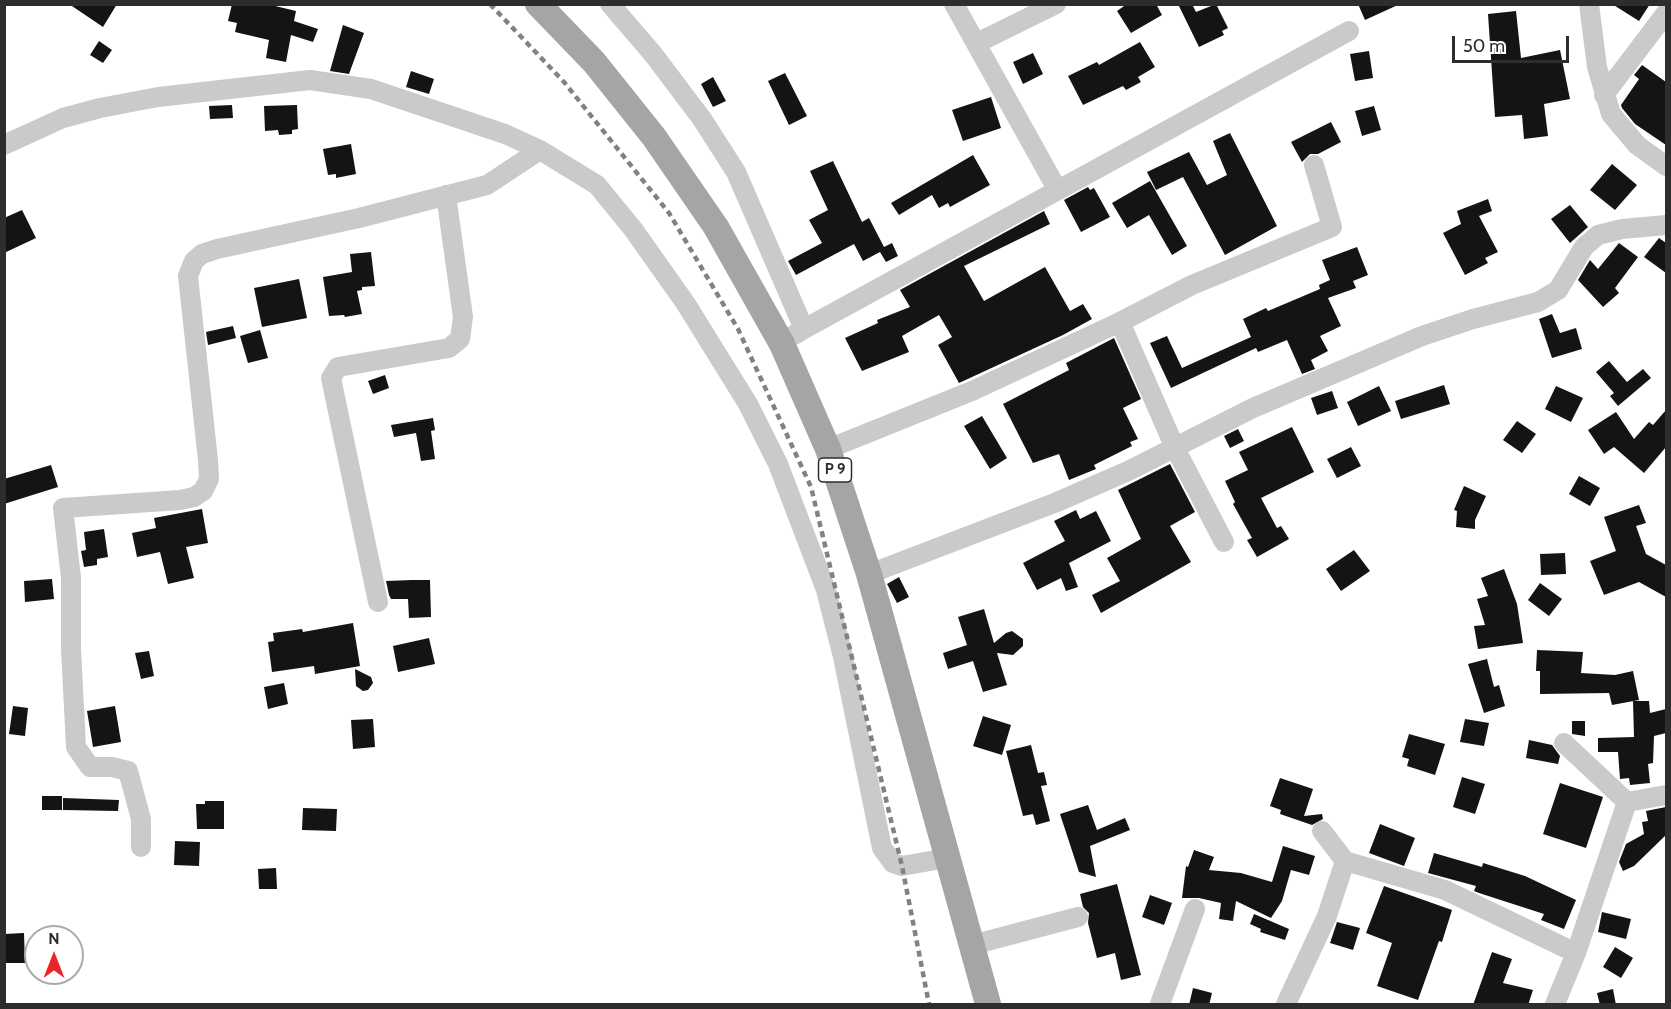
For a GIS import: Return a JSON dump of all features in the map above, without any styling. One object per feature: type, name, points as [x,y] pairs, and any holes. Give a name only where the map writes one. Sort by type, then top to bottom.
[{"type":"main road","name":"P 9","points":[[538,4],[594,62],[654,137],[716,228],[782,344],[828,449],[869,574],[987,1005]]},
{"type":"street","points":[[954,4],[1057,189]]},
{"type":"street","points":[[977,43],[1056,4]]},
{"type":"street","points":[[1589,4],[1604,95],[1611,114],[1622,130],[1637,145],[1666,166]]},
{"type":"street","points":[[611,5],[653,54],[695,110],[736,172],[774,253],[804,329]]},
{"type":"street","points":[[1604,95],[1666,13]]},
{"type":"street","points":[[782,344],[804,329],[1057,189],[1349,31]]},
{"type":"street","points":[[4,145],[63,118],[100,108],[158,96],[310,80],[371,89],[505,134],[540,150],[597,185],[616,206],[686,304],[748,404],[778,464],[826,590],[843,657],[882,848],[893,863],[902,866],[947,858]]},
{"type":"street","points":[[141,847],[141,819],[128,771],[112,767],[90,767],[76,747],[71,649],[71,578],[63,508],[180,500],[194,497],[203,491],[209,479],[208,460],[188,276],[194,261],[201,254],[446,195],[498,180],[540,150]]},
{"type":"street","points":[[828,449],[972,391],[1120,322],[1192,285],[1332,228],[1314,165]]},
{"type":"street","points":[[378,602],[331,378],[338,367],[449,348],[460,339],[463,317],[446,195]]},
{"type":"street","points":[[869,574],[1057,502],[1175,448],[1253,408],[1422,336],[1551,296],[1558,290],[1584,247],[1598,235],[1622,228],[1666,225]]},
{"type":"street","points":[[1120,322],[1175,448],[1224,542]]},
{"type":"street","points":[[1564,742],[1627,802]]},
{"type":"street","points":[[1627,802],[1666,795]]},
{"type":"street","points":[[1555,1005],[1576,953],[1627,802]]},
{"type":"street","points":[[1322,831],[1345,861],[1445,890],[1576,953]]},
{"type":"street","points":[[1286,1005],[1327,916],[1345,861]]},
{"type":"street","points":[[1160,1005],[1195,909]]},
{"type":"street","points":[[972,945],[1078,917]]},
{"type":"building","points":[[69,4],[117,4],[103,27]]},
{"type":"building","points":[[232,4],[267,4],[296,11],[294,21],[318,29],[313,42],[291,35],[286,62],[266,58],[269,40],[235,32],[237,23],[228,21]]},
{"type":"building","points":[[1127,4],[1156,4],[1162,15],[1131,33],[1117,11]]},
{"type":"building","points":[[1178,4],[1192,4],[1196,12],[1216,4],[1228,28],[1222,31],[1224,35],[1199,47]]},
{"type":"building","points":[[1358,4],[1400,4],[1365,20]]},
{"type":"building","points":[[1612,4],[1650,4],[1639,21]]},
{"type":"building","points":[[1516,11],[1521,58],[1560,50],[1570,99],[1544,104],[1548,136],[1524,139],[1522,115],[1495,117],[1488,14]]},
{"type":"building","points":[[343,25],[364,33],[349,74],[330,71]]},
{"type":"building","points":[[99,41],[112,50],[103,63],[90,55]]},
{"type":"building","points":[[1140,42],[1155,67],[1138,77],[1141,82],[1126,90],[1123,86],[1083,105],[1068,76],[1097,62],[1099,65]]},
{"type":"building","points":[[1369,51],[1373,78],[1355,81],[1350,54]]},
{"type":"building","points":[[1033,53],[1043,74],[1023,84],[1013,62]]},
{"type":"building","points":[[1642,65],[1666,82],[1666,145],[1635,124],[1621,105],[1639,79],[1634,75]]},
{"type":"building","points":[[411,71],[434,79],[429,94],[406,87]]},
{"type":"building","points":[[785,73],[807,116],[789,125],[768,81]]},
{"type":"building","points":[[713,77],[726,101],[713,107],[701,84]]},
{"type":"building","points":[[991,97],[1001,128],[963,141],[952,110]]},
{"type":"building","points":[[232,105],[233,118],[210,119],[209,106]]},
{"type":"building","points":[[297,105],[298,129],[292,130],[292,134],[279,135],[278,130],[265,131],[264,106]]},
{"type":"building","points":[[1374,106],[1381,130],[1362,136],[1355,111]]},
{"type":"building","points":[[1331,122],[1341,142],[1318,154],[1310,154],[1302,162],[1291,142]]},
{"type":"building","points":[[1230,133],[1277,226],[1225,255],[1183,177],[1156,190],[1147,172],[1189,152],[1207,185],[1227,175],[1213,141]]},
{"type":"building","points":[[351,144],[356,174],[336,178],[336,174],[328,175],[323,149]]},
{"type":"building","points":[[973,155],[990,185],[950,207],[948,203],[939,208],[932,195],[899,215],[891,203]]},
{"type":"building","points":[[833,161],[862,222],[869,218],[884,247],[892,243],[898,256],[886,262],[880,252],[863,261],[854,244],[796,275],[788,261],[822,243],[809,220],[828,210],[810,171]]},
{"type":"building","points":[[1612,164],[1637,185],[1615,210],[1590,190]]},
{"type":"building","points":[[1150,181],[1187,246],[1172,255],[1149,215],[1127,228],[1112,203]]},
{"type":"building","points":[[1088,187],[1090,190],[1094,188],[1110,217],[1081,232],[1064,200]]},
{"type":"building","points":[[1488,199],[1492,211],[1479,216],[1498,252],[1485,258],[1488,263],[1465,275],[1443,233],[1461,224],[1457,211]]},
{"type":"building","points":[[1570,205],[1588,227],[1570,243],[1551,219]]},
{"type":"building","points":[[22,210],[36,238],[4,253],[4,218]]},
{"type":"building","points":[[1044,211],[1050,224],[964,266],[984,301],[1045,267],[1070,311],[1083,304],[1092,319],[1063,335],[959,383],[938,345],[952,337],[939,315],[902,336],[909,352],[862,371],[845,338],[878,323],[877,320],[910,307],[900,290]]},
{"type":"building","points":[[1659,238],[1666,243],[1666,273],[1644,257]]},
{"type":"building","points":[[1619,243],[1638,257],[1615,288],[1619,293],[1603,307],[1578,280],[1590,260],[1598,269]]},
{"type":"building","points":[[1357,247],[1368,275],[1353,281],[1356,288],[1328,298],[1341,326],[1320,336],[1328,351],[1311,360],[1315,369],[1302,374],[1287,340],[1258,352],[1256,348],[1171,388],[1150,343],[1167,336],[1182,368],[1251,337],[1243,319],[1266,308],[1268,311],[1320,289],[1319,285],[1330,280],[1322,260]]},
{"type":"building","points":[[371,252],[375,286],[362,287],[362,290],[357,291],[362,314],[345,317],[344,315],[329,316],[323,277],[352,272],[350,254]]},
{"type":"building","points":[[299,279],[307,318],[262,327],[254,288]]},
{"type":"building","points":[[1552,314],[1560,333],[1576,328],[1582,349],[1552,358],[1539,319]]},
{"type":"building","points":[[233,326],[236,338],[208,345],[206,332]]},
{"type":"building","points":[[260,330],[268,358],[248,363],[240,336]]},
{"type":"building","points":[[1114,338],[1141,399],[1123,408],[1138,439],[1130,442],[1132,446],[1094,465],[1096,469],[1069,480],[1059,454],[1033,463],[1003,404],[1069,370],[1066,363]]},
{"type":"building","points":[[1609,361],[1627,382],[1643,369],[1651,378],[1618,406],[1610,396],[1614,393],[1596,372]]},
{"type":"building","points":[[385,375],[389,388],[373,394],[368,381]]},
{"type":"building","points":[[1444,385],[1450,404],[1401,419],[1395,401]]},
{"type":"building","points":[[1379,386],[1391,411],[1358,426],[1347,402]]},
{"type":"building","points":[[1556,386],[1583,398],[1571,422],[1545,409]]},
{"type":"building","points":[[1332,391],[1338,408],[1317,415],[1311,398]]},
{"type":"building","points":[[1666,410],[1666,447],[1644,473],[1614,447],[1604,454],[1588,430],[1616,412],[1634,439],[1649,422],[1653,425]]},
{"type":"building","points":[[982,416],[1007,458],[990,469],[964,426]]},
{"type":"building","points":[[433,418],[435,430],[431,431],[435,459],[421,461],[416,433],[394,437],[391,425]]},
{"type":"building","points":[[1517,421],[1536,434],[1522,453],[1503,440]]},
{"type":"building","points":[[1292,427],[1314,472],[1261,498],[1277,528],[1281,526],[1289,539],[1257,557],[1247,540],[1252,538],[1233,504],[1235,502],[1225,481],[1248,470],[1239,452]]},
{"type":"building","points":[[1238,429],[1244,441],[1230,448],[1224,436]]},
{"type":"building","points":[[1351,447],[1361,466],[1337,478],[1327,459]]},
{"type":"building","points":[[1170,464],[1195,512],[1170,526],[1191,562],[1101,613],[1092,595],[1120,581],[1107,558],[1141,539],[1118,490]]},
{"type":"building","points":[[51,465],[58,487],[4,504],[4,479]]},
{"type":"building","points":[[1579,476],[1600,488],[1590,506],[1569,494]]},
{"type":"building","points":[[1464,486],[1486,496],[1475,520],[1475,529],[1456,527],[1457,511],[1454,510]]},
{"type":"building","points":[[1639,505],[1646,523],[1636,526],[1646,554],[1666,565],[1666,597],[1639,582],[1604,595],[1590,561],[1616,551],[1604,517]]},
{"type":"building","points":[[202,509],[208,543],[186,547],[194,578],[168,584],[160,552],[137,557],[132,533],[156,528],[154,518]]},
{"type":"building","points":[[1076,510],[1080,519],[1096,511],[1111,541],[1069,563],[1078,587],[1066,591],[1061,578],[1037,590],[1023,563],[1065,541],[1054,521]]},
{"type":"building","points":[[104,529],[108,557],[97,559],[97,565],[84,567],[81,551],[86,550],[84,532]]},
{"type":"building","points":[[1354,550],[1370,571],[1341,591],[1326,569]]},
{"type":"building","points":[[1565,553],[1566,574],[1541,575],[1540,554]]},
{"type":"building","points":[[1504,569],[1517,604],[1523,643],[1478,649],[1474,626],[1485,625],[1477,599],[1488,596],[1481,578]]},
{"type":"building","points":[[899,577],[909,597],[897,603],[887,584]]},
{"type":"building","points":[[52,579],[54,599],[25,602],[24,581]]},
{"type":"building","points":[[430,580],[431,617],[409,618],[408,599],[391,599],[386,581]]},
{"type":"building","points":[[1540,583],[1562,599],[1549,616],[1528,600]]},
{"type":"building","points":[[984,609],[994,643],[1012,631],[1023,639],[1023,646],[1013,655],[997,653],[1007,685],[983,692],[973,661],[948,669],[943,653],[967,645],[958,617]]},
{"type":"building","points":[[353,623],[360,666],[315,674],[314,666],[272,672],[268,642],[274,641],[273,633],[302,629],[303,632]]},
{"type":"building","points":[[429,638],[435,664],[398,672],[393,646]]},
{"type":"building","points":[[1537,650],[1583,652],[1581,673],[1615,675],[1633,671],[1639,700],[1612,705],[1609,693],[1540,694],[1540,671],[1536,671]]},
{"type":"building","points":[[149,651],[154,676],[141,679],[135,653]]},
{"type":"building","points":[[1487,659],[1494,687],[1499,685],[1505,706],[1484,713],[1468,664]]},
{"type":"building","points":[[355,669],[371,677],[373,683],[368,690],[363,691],[356,686]]},
{"type":"building","points":[[284,683],[288,704],[268,709],[264,687]]},
{"type":"building","points":[[1633,701],[1649,701],[1650,713],[1666,709],[1666,733],[1654,736],[1653,763],[1648,764],[1650,783],[1630,785],[1629,778],[1620,779],[1618,752],[1598,752],[1598,738],[1634,737]]},
{"type":"building","points":[[13,706],[28,708],[25,736],[9,734]]},
{"type":"building","points":[[115,706],[121,742],[93,747],[87,711]]},
{"type":"building","points":[[983,716],[1011,725],[1002,755],[973,746]]},
{"type":"building","points":[[373,719],[375,747],[353,749],[351,720]]},
{"type":"building","points":[[1465,719],[1489,723],[1484,746],[1460,742]]},
{"type":"building","points":[[1572,721],[1585,721],[1585,736],[1572,734]]},
{"type":"building","points":[[1409,734],[1445,744],[1435,775],[1407,766],[1409,759],[1402,757]]},
{"type":"building","points":[[1529,740],[1552,745],[1560,756],[1558,764],[1526,758]]},
{"type":"building","points":[[1031,745],[1038,773],[1044,772],[1047,785],[1041,786],[1050,821],[1036,825],[1033,814],[1023,816],[1006,751]]},
{"type":"building","points":[[1462,777],[1485,784],[1475,814],[1453,807]]},
{"type":"building","points":[[1280,778],[1313,789],[1304,816],[1322,814],[1323,819],[1312,825],[1280,814],[1281,810],[1270,806]]},
{"type":"building","points":[[1560,783],[1603,797],[1586,848],[1543,834]]},
{"type":"building","points":[[42,796],[62,796],[62,810],[42,810]]},
{"type":"building","points":[[63,798],[119,800],[118,811],[63,810]]},
{"type":"building","points":[[205,801],[224,801],[224,829],[197,829],[196,804],[205,804]]},
{"type":"building","points":[[1088,805],[1097,830],[1125,818],[1130,830],[1090,846],[1096,877],[1079,872],[1060,814]]},
{"type":"building","points":[[1666,807],[1666,835],[1634,866],[1623,871],[1619,862],[1626,844],[1644,834],[1642,822],[1648,821],[1646,811]]},
{"type":"building","points":[[303,808],[337,809],[336,831],[302,830]]},
{"type":"building","points":[[1380,824],[1415,838],[1404,866],[1369,853]]},
{"type":"building","points":[[175,841],[200,842],[199,866],[174,865]]},
{"type":"building","points":[[1283,846],[1315,856],[1309,875],[1291,870],[1282,901],[1271,918],[1236,901],[1233,921],[1219,919],[1221,903],[1199,898],[1182,898],[1186,866],[1188,867],[1194,850],[1214,857],[1209,870],[1241,873],[1272,882]]},
{"type":"building","points":[[1434,853],[1482,867],[1483,863],[1525,876],[1576,900],[1564,929],[1541,920],[1544,914],[1474,891],[1476,886],[1428,873]]},
{"type":"building","points":[[276,868],[277,889],[259,889],[258,869]]},
{"type":"building","points":[[1117,884],[1141,975],[1121,980],[1115,953],[1097,958],[1088,923],[1089,913],[1083,907],[1080,894]]},
{"type":"building","points":[[1384,886],[1452,910],[1442,942],[1439,941],[1418,1000],[1377,986],[1392,943],[1366,933]]},
{"type":"building","points":[[1150,895],[1172,903],[1164,925],[1142,917]]},
{"type":"building","points":[[1602,912],[1631,919],[1626,939],[1598,932]]},
{"type":"building","points":[[1254,914],[1289,929],[1285,940],[1260,932],[1261,929],[1250,924]]},
{"type":"building","points":[[1337,922],[1360,928],[1353,950],[1330,943]]},
{"type":"building","points":[[24,933],[24,963],[4,963],[4,934]]},
{"type":"building","points":[[1615,947],[1633,958],[1621,978],[1603,967]]},
{"type":"building","points":[[1492,952],[1512,959],[1503,983],[1533,990],[1528,1005],[1473,1005]]},
{"type":"building","points":[[1193,988],[1212,993],[1209,1005],[1189,1005]]},
{"type":"building","points":[[1613,989],[1616,1005],[1600,1005],[1597,993]]},
{"type":"railway","points":[[490,4],[564,82],[669,213],[738,329],[811,487],[902,866],[929,1004]]}]
